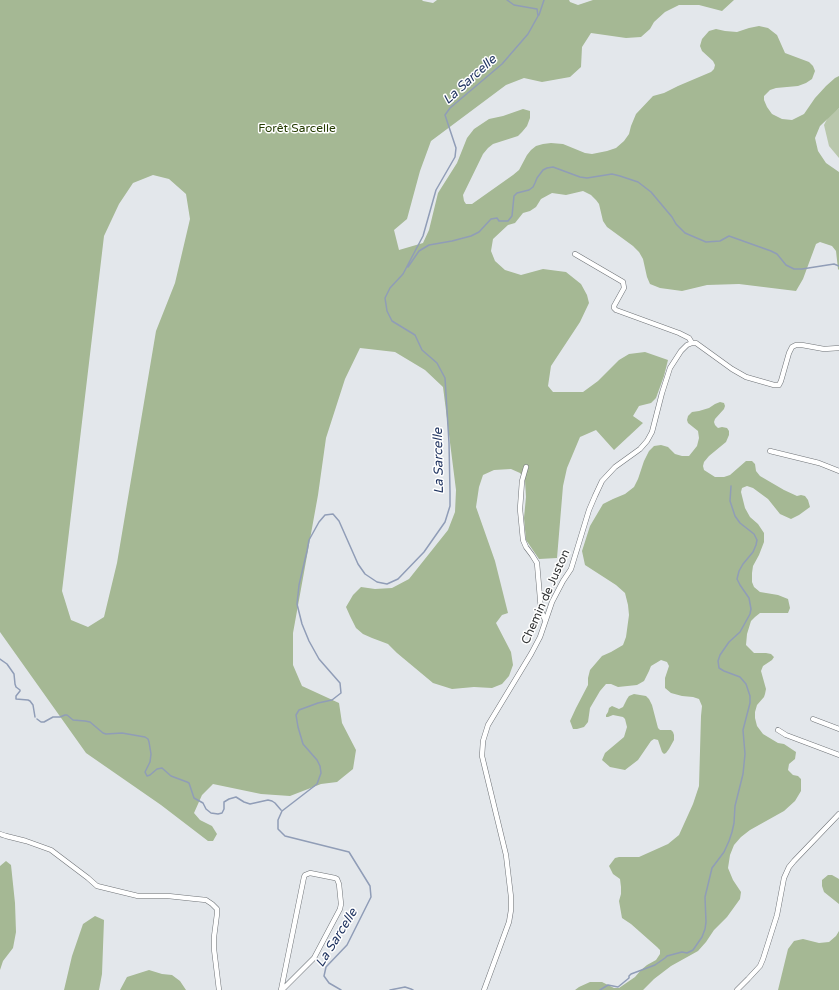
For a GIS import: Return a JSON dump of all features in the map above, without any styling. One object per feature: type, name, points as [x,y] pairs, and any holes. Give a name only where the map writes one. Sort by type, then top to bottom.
[{"type":"street","points":[[575,254],[624,282],[624,288],[614,306],[616,310],[689,338],[692,343],[696,343],[732,369],[746,377],[774,385],[779,384],[792,347],[802,345],[824,349],[839,348]]},
{"type":"street","name":"Chemin de Juston","points":[[484,990],[509,922],[511,910],[506,855],[482,756],[483,741],[488,725],[540,637],[552,602],[571,569],[590,510],[602,481],[615,467],[640,449],[647,441],[652,432],[670,368],[681,351],[687,345],[692,343]]},
{"type":"street","points":[[770,451],[819,463],[839,471]]},
{"type":"street","points":[[526,467],[522,481],[521,502],[523,540],[537,563],[541,610],[545,620]]},
{"type":"street","points":[[813,719],[839,729]]},
{"type":"street","points":[[778,730],[786,735],[839,755]]},
{"type":"street","points":[[737,990],[760,966],[763,959],[777,915],[784,878],[789,867],[839,814]]},
{"type":"street","points":[[0,834],[26,840],[51,850],[97,886],[138,896],[196,898],[206,900],[212,904],[217,908],[214,949],[219,990]]},
{"type":"street","points":[[310,873],[335,878],[339,884],[340,909],[314,958],[282,990],[303,879],[310,873]]},
{"type":"green space","name":"Forêt Sarcelle","points":[[0,0],[422,0],[433,3],[437,0],[569,0],[570,2],[578,5],[593,0],[734,0],[722,11],[699,5],[679,5],[665,12],[641,37],[626,38],[591,33],[582,47],[581,67],[570,77],[542,82],[524,78],[506,85],[431,141],[420,171],[407,219],[394,230],[399,250],[423,243],[429,230],[438,193],[457,163],[467,138],[474,129],[489,119],[523,109],[530,111],[530,118],[527,126],[518,136],[493,144],[483,154],[463,195],[466,204],[472,204],[513,175],[519,170],[527,155],[536,146],[551,143],[563,144],[585,153],[592,154],[616,148],[629,134],[636,114],[653,96],[664,93],[711,72],[714,69],[715,65],[713,61],[702,51],[700,46],[702,39],[709,31],[716,29],[737,32],[759,26],[768,28],[777,35],[785,53],[809,62],[813,66],[815,71],[812,79],[806,83],[798,86],[776,88],[770,90],[764,96],[767,107],[772,114],[782,119],[792,120],[804,114],[815,98],[826,86],[839,76],[839,108],[820,126],[815,138],[818,151],[826,163],[839,172],[839,270],[836,251],[832,246],[820,242],[816,244],[803,279],[796,291],[739,284],[707,285],[682,291],[660,288],[650,284],[643,259],[639,252],[607,227],[603,221],[599,204],[591,195],[583,191],[566,195],[552,193],[541,199],[536,207],[523,213],[515,223],[508,225],[493,239],[491,251],[495,261],[505,270],[521,275],[543,269],[566,272],[581,284],[587,295],[589,303],[580,322],[551,366],[548,386],[553,392],[583,392],[598,381],[619,360],[629,354],[645,352],[668,360],[656,398],[651,403],[639,406],[633,416],[643,423],[614,450],[596,430],[580,437],[567,468],[563,486],[557,558],[539,559],[526,540],[524,518],[526,497],[525,480],[520,473],[511,469],[494,470],[483,475],[479,487],[476,507],[495,561],[508,613],[502,615],[496,623],[511,652],[513,665],[509,676],[502,684],[492,688],[474,687],[452,689],[433,683],[388,644],[363,634],[356,628],[346,607],[353,595],[361,587],[375,589],[392,588],[409,579],[448,530],[455,512],[456,490],[443,387],[425,370],[395,352],[360,348],[345,379],[326,438],[318,495],[293,633],[293,665],[302,686],[339,703],[342,723],[356,750],[353,769],[337,782],[321,784],[290,796],[261,794],[213,784],[202,795],[194,813],[200,820],[212,826],[217,834],[213,841],[208,841],[161,805],[86,753],[0,632]],"holes":[[[153,175],[169,179],[186,194],[190,219],[175,283],[156,331],[117,563],[104,617],[88,627],[71,620],[62,591],[104,236],[119,204],[133,183]]]},
{"type":"green space","points":[[839,108],[839,158],[829,146],[824,125],[828,117]]},
{"type":"green space","points":[[720,402],[724,403],[725,406],[714,422],[718,428],[727,428],[729,435],[726,442],[704,462],[704,470],[715,477],[724,477],[730,475],[746,461],[752,461],[755,464],[756,471],[760,476],[797,496],[805,496],[810,507],[791,519],[780,514],[768,499],[753,488],[747,486],[742,488],[741,492],[745,508],[750,517],[758,524],[764,533],[764,542],[753,566],[752,582],[754,587],[760,592],[778,595],[788,599],[790,608],[788,613],[760,613],[751,621],[747,634],[746,645],[754,653],[771,654],[774,657],[763,666],[761,671],[766,689],[764,697],[757,705],[755,718],[757,726],[763,734],[778,743],[784,744],[796,752],[795,759],[789,764],[788,770],[793,775],[798,776],[801,779],[801,791],[795,801],[784,811],[750,830],[734,845],[730,855],[728,868],[733,880],[741,892],[740,899],[698,951],[671,966],[643,990],[575,990],[590,982],[602,982],[614,988],[619,988],[635,977],[647,965],[656,960],[660,954],[660,950],[657,947],[622,918],[619,901],[621,894],[620,879],[613,874],[609,866],[615,858],[639,857],[668,844],[679,835],[693,804],[699,786],[702,706],[699,699],[671,693],[665,688],[665,678],[669,666],[667,662],[661,660],[651,666],[644,681],[637,685],[618,687],[611,684],[606,684],[590,708],[588,722],[584,727],[573,729],[570,721],[588,685],[590,670],[602,656],[623,645],[626,637],[629,615],[625,593],[616,585],[585,565],[582,551],[590,526],[603,504],[625,494],[634,487],[649,451],[654,446],[661,445],[668,447],[675,454],[689,456],[697,446],[699,438],[698,431],[688,423],[688,416],[692,412],[709,408]]},
{"type":"green space","points":[[634,694],[646,696],[649,699],[658,728],[660,730],[671,730],[674,735],[674,740],[664,754],[658,740],[654,739],[638,760],[625,770],[610,767],[602,760],[605,753],[624,737],[627,727],[623,717],[613,715],[606,717],[606,715],[609,708],[612,706],[619,709],[623,707],[629,696]]},
{"type":"green space","points":[[6,861],[11,865],[16,932],[13,948],[3,961],[0,970],[0,866]]},
{"type":"green space","points":[[828,875],[832,875],[839,879],[839,904],[824,892],[822,880]]},
{"type":"green space","points":[[95,916],[104,920],[102,974],[99,990],[64,990],[72,956],[83,924]]},
{"type":"green space","points":[[839,931],[839,990],[778,990],[788,949],[794,941],[803,939],[819,943],[829,942]]},
{"type":"green space","points":[[149,970],[172,975],[180,981],[186,990],[120,990],[127,977]]},
{"type":"waterway","name":"La Sarcelle","points":[[341,990],[329,983],[324,976],[326,967],[347,945],[371,897],[370,886],[349,852],[285,836],[278,829],[278,820],[282,811],[317,784],[321,773],[317,760],[303,744],[296,715],[299,710],[332,700],[341,693],[340,683],[319,659],[302,624],[297,604],[299,585],[309,540],[319,522],[325,515],[333,514],[339,521],[358,564],[365,574],[377,582],[387,584],[398,579],[424,552],[445,522],[450,506],[449,443],[445,378],[437,363],[422,350],[415,335],[392,321],[387,311],[385,298],[390,288],[403,274],[423,236],[436,190],[455,157],[456,148],[445,115],[450,108],[502,64],[528,34],[538,16],[537,9],[514,5],[507,0]]},
{"type":"waterway","points":[[539,15],[544,0]]},
{"type":"waterway","points":[[408,267],[419,251],[429,245],[471,236],[479,232],[491,219],[497,218],[499,221],[508,221],[512,216],[514,196],[517,193],[529,190],[533,187],[543,170],[553,167],[580,177],[587,178],[612,174],[638,182],[651,192],[685,233],[706,242],[720,241],[729,236],[777,254],[786,265],[794,269],[834,264],[839,266]]},
{"type":"waterway","points":[[600,990],[608,985],[618,987],[629,978],[631,974],[655,965],[667,956],[682,952],[687,953],[693,950],[702,937],[705,929],[705,897],[712,868],[724,852],[732,832],[735,806],[743,774],[745,754],[743,730],[750,703],[750,696],[746,684],[740,677],[719,668],[718,661],[720,655],[729,642],[740,632],[750,614],[751,609],[749,598],[737,579],[743,564],[753,552],[757,540],[754,534],[740,523],[735,516],[730,501],[731,486]]},
{"type":"waterway","points":[[0,659],[7,664],[14,674],[16,687],[20,690],[16,696],[16,699],[30,701],[33,705],[35,717]]},
{"type":"waterway","points":[[37,719],[44,722],[53,717],[67,715],[73,720],[90,722],[106,734],[122,733],[145,737],[148,739],[151,754],[150,762],[145,772],[147,776],[157,769],[162,768],[171,776],[189,783],[194,798],[203,803],[206,809],[211,813],[222,813],[224,809],[224,802],[236,797],[250,804],[268,800],[272,801],[281,810]]},
{"type":"waterway","points":[[390,990],[405,987],[413,990]]}]
